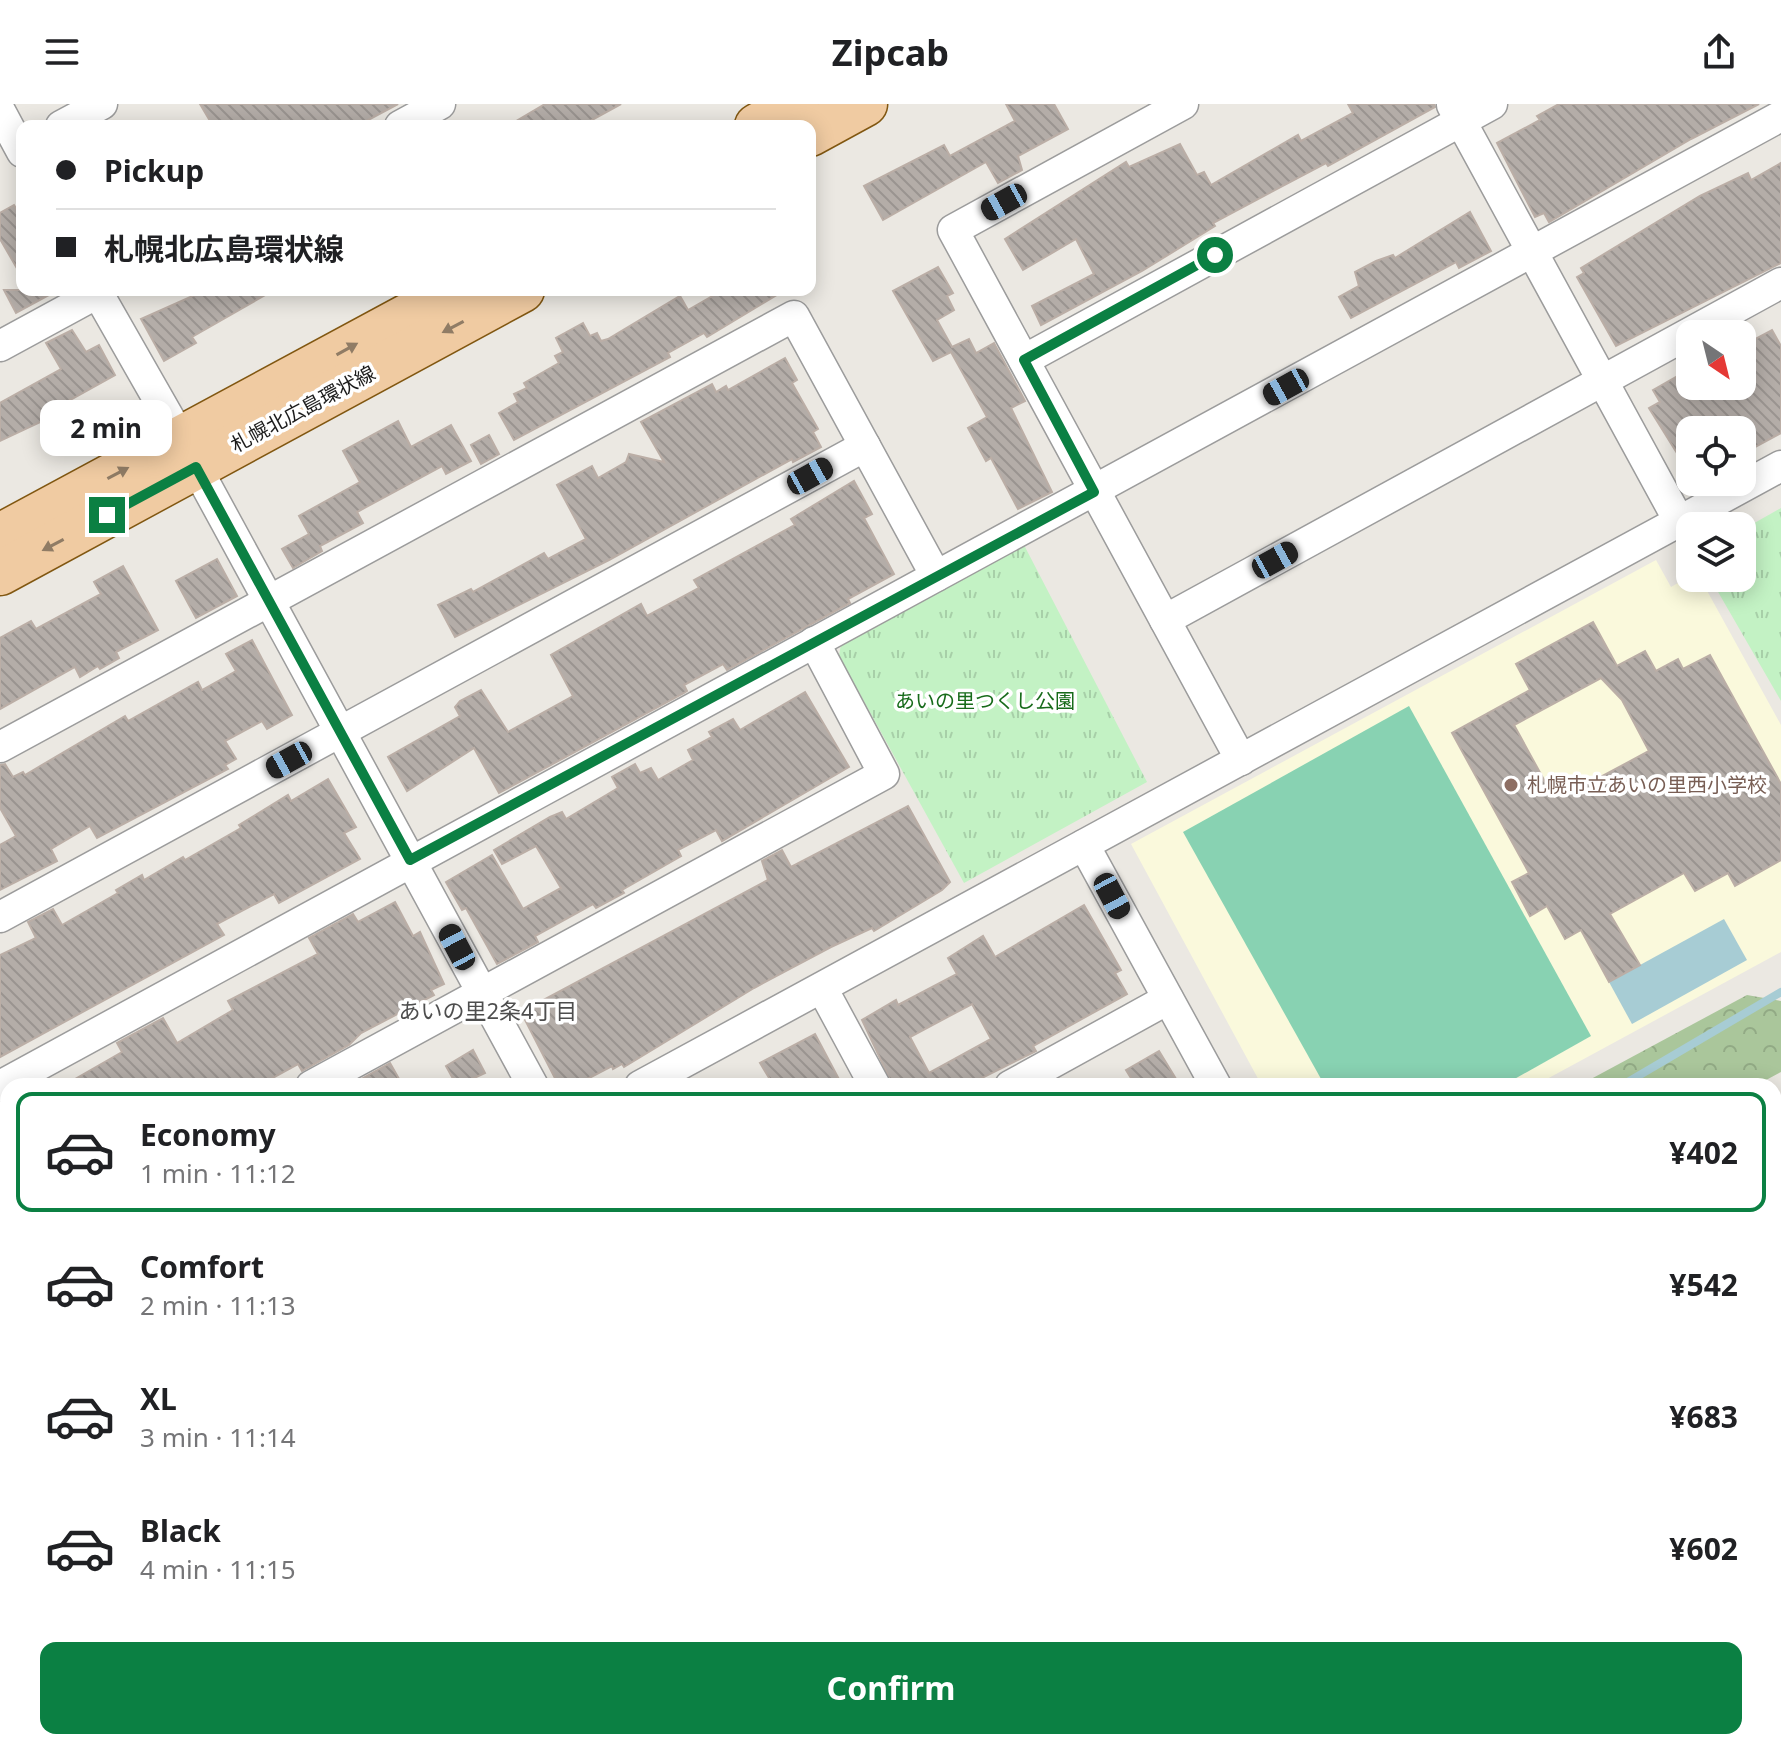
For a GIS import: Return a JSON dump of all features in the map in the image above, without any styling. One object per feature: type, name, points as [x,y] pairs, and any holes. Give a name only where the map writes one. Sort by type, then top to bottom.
[{"type":"main road","points":[[768,120],[797,104]]},
{"type":"main road","points":[[816,131],[865,104]]},
{"type":"main road","name":"札幌北広島環状線","points":[[0,573],[446,296]]},
{"type":"main road","name":"札幌北広島環状線","points":[[0,536],[189,453],[510,296]]},
{"type":"street","points":[[72,120],[102,104]]},
{"type":"street","points":[[411,120],[440,104]]},
{"type":"street","points":[[1183,104],[953,230],[1241,760]]},
{"type":"street","points":[[1024,360],[1456,112],[1492,104]]},
{"type":"street","points":[[0,111],[16,152]]},
{"type":"street","points":[[1456,112],[1676,516]]},
{"type":"street","points":[[15,1078],[1781,116]]},
{"type":"street","points":[[1165,620],[1781,283]]},
{"type":"street","points":[[0,346],[90,296]]},
{"type":"street","points":[[102,296],[271,600],[529,1078]]},
{"type":"street","points":[[0,747],[794,316],[936,576]]},
{"type":"street","points":[[0,917],[865,446]]},
{"type":"street","points":[[1696,512],[1781,466]]},
{"type":"street","points":[[655,1078],[1676,523]]},
{"type":"street","points":[[325,1078],[884,774],[814,642]]},
{"type":"street","points":[[1084,845],[1212,1078]]},
{"type":"street","points":[[822,988],[871,1078]]},
{"type":"street","points":[[1025,1078],[1168,999]]},
{"type":"shaded area","name":"札幌市立あいの里西小学校","points":[[1656,560],[1671,587],[1676,584],[1676,592],[1708,592],[1781,725],[1781,952],[1549,1078],[1258,1078],[1131,844]]},
{"type":"green space","points":[[1781,508],[1781,701],[1718,592],[1756,592],[1756,522]]},
{"type":"green space","name":"あいの里つくし公園","points":[[1024,545],[1147,782],[964,883],[839,656],[841,644]]},
{"type":"green space","points":[[1409,706],[1591,1036],[1516,1078],[1321,1078],[1183,832]]},
{"type":"green space","points":[[1747,995],[1781,1001],[1781,1072],[1770,1078],[1593,1078]]},
{"type":"water","points":[[1724,919],[1747,960],[1632,1024],[1609,982]]},
{"type":"building","points":[[200,104],[398,104],[368,120],[209,120]]},
{"type":"building","points":[[545,104],[621,104],[592,120],[518,120]]},
{"type":"building","points":[[1006,104],[1054,104],[1068,129],[1018,156],[1022,170],[998,183],[986,162],[883,220],[864,186],[944,145],[950,156],[1015,121]]},
{"type":"building","points":[[1348,104],[1434,104],[1435,107],[1328,166],[1326,163],[1213,223],[1215,226],[1142,271],[1041,325],[1032,306],[1094,274],[1076,239],[1023,270],[1005,239],[1126,162],[1129,167],[1180,144],[1197,175],[1204,172],[1211,185],[1298,135],[1301,141],[1353,113]]},
{"type":"building","points":[[1559,104],[1759,104],[1691,139],[1549,222],[1544,213],[1535,217],[1497,143],[1540,120],[1537,116]]},
{"type":"building","points":[[1781,163],[1781,263],[1616,346],[1577,277],[1584,273],[1581,268],[1700,196],[1748,173],[1751,180]]},
{"type":"building","points":[[14,205],[16,208],[16,267],[0,239],[0,213]]},
{"type":"building","points":[[1470,212],[1491,251],[1459,268],[1456,262],[1351,318],[1339,297],[1359,286],[1355,272],[1393,255],[1395,258]]},
{"type":"building","points":[[938,267],[953,293],[947,296],[954,310],[937,320],[952,347],[969,339],[976,353],[994,343],[1025,401],[1011,408],[1052,492],[1018,509],[991,458],[986,461],[968,428],[987,417],[951,352],[933,361],[893,291]]},
{"type":"building","points":[[4,290],[16,290],[16,296],[47,296],[16,313]]},
{"type":"building","points":[[193,296],[264,296],[192,337],[196,343],[164,361],[141,319]]},
{"type":"building","points":[[680,296],[688,310],[712,296],[775,296],[707,337],[704,333],[668,353],[670,357],[514,440],[499,413],[518,402],[514,394],[527,388],[524,383],[559,363],[555,356],[563,352],[556,338],[583,323],[590,336],[597,333],[601,341],[608,339]]},
{"type":"building","points":[[72,330],[86,352],[99,345],[115,375],[65,403],[68,409],[0,441],[0,403],[61,369],[46,343]]},
{"type":"building","points":[[1772,330],[1781,346],[1781,433],[1756,446],[1756,416],[1676,416],[1676,451],[1649,408],[1660,402],[1653,390],[1676,377],[1676,400],[1756,400],[1756,339]]},
{"type":"building","points":[[785,358],[797,380],[792,383],[818,429],[813,432],[821,447],[793,462],[792,459],[609,560],[455,637],[438,605],[471,589],[473,592],[544,553],[548,559],[586,539],[557,485],[592,466],[598,478],[626,462],[629,454],[664,462],[641,422],[712,384],[716,392],[726,386],[728,390]]},
{"type":"building","points":[[398,421],[411,447],[451,425],[471,461],[446,474],[442,466],[357,512],[363,523],[320,546],[322,551],[293,568],[282,549],[309,534],[299,516],[360,482],[343,451]]},
{"type":"building","points":[[489,435],[499,454],[481,464],[471,445]]},
{"type":"building","points":[[854,481],[872,514],[864,518],[894,574],[848,599],[850,603],[727,670],[723,664],[684,685],[687,691],[684,693],[499,793],[474,748],[407,791],[388,757],[460,716],[455,707],[460,701],[481,690],[508,732],[573,696],[551,655],[641,604],[647,616],[699,588],[694,580],[795,525],[791,519]]},
{"type":"building","points":[[217,559],[237,596],[196,618],[176,581]]},
{"type":"building","points":[[123,566],[158,630],[116,652],[119,658],[100,669],[98,666],[80,677],[75,667],[0,709],[0,638],[31,621],[36,629],[101,594],[94,582]]},
{"type":"building","points":[[1593,622],[1617,666],[1645,651],[1656,671],[1678,659],[1683,669],[1710,655],[1781,784],[1781,860],[1735,886],[1728,873],[1695,891],[1684,873],[1610,914],[1640,965],[1609,982],[1581,930],[1565,939],[1547,906],[1530,916],[1512,882],[1529,873],[1452,733],[1530,690],[1516,664]],"holes":[[[1601,678],[1622,700],[1649,751],[1580,788],[1574,776],[1549,789],[1514,725]]]},
{"type":"building","points":[[252,640],[292,715],[267,729],[262,721],[225,741],[236,759],[225,765],[228,769],[97,838],[90,826],[51,849],[57,861],[0,890],[0,845],[16,836],[0,808],[0,765],[5,764],[13,777],[23,772],[25,775],[125,716],[128,721],[198,682],[202,690],[236,671],[226,654]]},
{"type":"building","points":[[805,692],[849,767],[722,841],[716,830],[678,850],[681,856],[622,890],[624,893],[596,908],[593,904],[535,936],[538,942],[497,964],[466,908],[462,910],[446,882],[492,855],[523,909],[561,888],[536,846],[502,864],[494,850],[550,817],[562,812],[566,819],[618,788],[612,777],[635,764],[640,773],[651,768],[658,780],[693,760],[688,750],[712,737],[709,732],[733,719],[740,730]]},
{"type":"building","points":[[328,779],[356,827],[344,833],[360,859],[279,903],[274,894],[217,924],[224,935],[0,1057],[0,955],[36,938],[28,922],[53,909],[62,925],[118,893],[116,890],[142,875],[144,880],[183,857],[185,860],[241,828],[239,825],[288,795],[291,801]]},
{"type":"building","points":[[908,806],[950,882],[874,931],[872,928],[831,947],[754,988],[624,1067],[622,1064],[613,1069],[612,1066],[589,1078],[555,1078],[521,1012],[768,880],[762,861],[782,850],[791,867]]},
{"type":"building","points":[[395,902],[413,936],[420,932],[444,984],[431,990],[434,995],[361,1033],[349,1045],[302,1071],[298,1064],[273,1078],[77,1078],[122,1052],[117,1043],[163,1018],[177,1043],[233,1010],[228,1001],[318,954],[309,938],[353,914],[358,922]]},
{"type":"building","points":[[1084,905],[1121,970],[1115,973],[1127,994],[1033,1046],[1036,1051],[982,1078],[889,1078],[862,1020],[896,1000],[898,1005],[957,974],[948,958],[983,936],[995,957]],"holes":[[[972,1004],[991,1039],[929,1073],[910,1037]]]},
{"type":"building","points":[[815,1034],[838,1078],[769,1078],[760,1063]]},
{"type":"building","points":[[473,1050],[485,1073],[474,1078],[453,1078],[446,1066]]},
{"type":"building","points":[[1159,1051],[1175,1078],[1131,1078],[1126,1070]]},
{"type":"building","points":[[390,1063],[398,1078],[363,1078]]},
{"type":"waterway","points":[[1635,1078],[1781,992]]},
{"type":"place","name":"札幌市立あいの里西小学校","points":[[1511,785]]},
{"type":"district","name":"あいの里2条4丁目","points":[[488,1011]]},
{"type":"route","points":[[107,515],[196,467],[410,860],[1094,492],[1024,360],[1215,255]]}]
